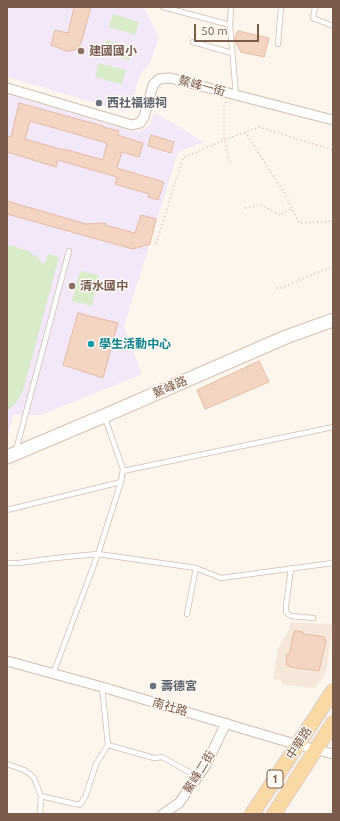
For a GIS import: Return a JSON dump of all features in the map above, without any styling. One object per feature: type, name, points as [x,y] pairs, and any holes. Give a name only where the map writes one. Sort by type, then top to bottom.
[{"type":"main road","name":"中華路","points":[[252,814],[333,691]]},
{"type":"main road","name":"中華路","points":[[274,814],[333,723]]},
{"type":"street","name":"鰲峰一街","points":[[7,88],[132,125],[140,123],[144,117],[153,84],[159,79],[170,78],[333,120]]},
{"type":"street","name":"鰲峰路","points":[[11,455],[286,337],[333,320]]},
{"type":"street","name":"南社路","points":[[7,661],[333,754]]},
{"type":"street","name":"鰲峰二街","points":[[164,814],[179,803],[198,777],[206,765],[226,723]]},
{"type":"lane","points":[[163,7],[230,25]]},
{"type":"lane","points":[[231,7],[230,25],[236,95]]},
{"type":"lane","points":[[278,44],[281,7]]},
{"type":"lane","points":[[315,7],[313,18],[333,26]]},
{"type":"lane","points":[[193,42],[232,53]]},
{"type":"lane","points":[[11,455],[69,251]]},
{"type":"lane","points":[[53,674],[98,554],[124,468],[104,416]]},
{"type":"lane","points":[[123,471],[333,427]]},
{"type":"lane","points":[[7,510],[121,482]]},
{"type":"lane","points":[[7,563],[98,554],[196,568],[221,578],[333,563]]},
{"type":"lane","points":[[187,614],[196,568]]},
{"type":"lane","points":[[291,568],[286,612],[291,616],[313,618]]},
{"type":"lane","points":[[41,796],[80,805],[86,795],[96,764],[108,745],[102,687]]},
{"type":"lane","points":[[108,745],[154,758],[162,757],[198,777]]},
{"type":"lane","points":[[7,764],[24,770],[34,778],[41,796],[40,814]]},
{"type":"path","points":[[231,164],[224,140],[224,105],[236,95]]},
{"type":"path","points":[[156,244],[183,158],[259,127],[333,150]]},
{"type":"path","points":[[245,132],[285,194],[299,222],[333,221]]},
{"type":"path","points":[[244,208],[261,205],[280,215],[292,208]]},
{"type":"path","points":[[277,288],[281,288],[333,266]]},
{"type":"shaded area","name":"建國國小","points":[[7,7],[144,7],[159,38],[149,65],[139,77],[131,109],[122,111],[7,77]]},
{"type":"shaded area","name":"清水國中","points":[[7,94],[133,132],[142,130],[150,125],[154,112],[204,142],[178,152],[124,327],[142,374],[41,415],[13,415],[7,438]]},
{"type":"shaded area","points":[[290,622],[333,624],[326,672],[315,688],[283,685],[281,680],[273,679],[278,649],[289,629]]},
{"type":"green space","points":[[113,14],[139,22],[135,35],[109,27]]},
{"type":"green space","points":[[106,40],[133,47],[129,60],[103,53]]},
{"type":"green space","points":[[99,63],[126,70],[122,84],[95,77]]},
{"type":"green space","points":[[7,245],[28,251],[38,258],[44,265],[48,254],[59,257],[23,391],[16,403],[7,411]]},
{"type":"green space","points":[[80,271],[99,275],[92,306],[72,301]]},
{"type":"building","points":[[74,7],[91,7],[79,47],[75,50],[66,51],[51,45],[55,30],[68,33]]},
{"type":"building","points":[[238,31],[269,38],[264,57],[241,52],[235,41]]},
{"type":"building","points":[[19,103],[119,131],[117,135],[143,143],[139,157],[122,152],[117,168],[164,182],[158,200],[148,197],[149,194],[115,184],[117,177],[58,160],[56,167],[7,152],[7,136],[11,137]],"holes":[[[30,121],[107,143],[103,160],[25,139]]]},
{"type":"building","points":[[151,135],[174,142],[171,153],[148,146]]},
{"type":"building","points":[[7,201],[86,224],[106,223],[105,225],[135,233],[141,215],[156,219],[150,244],[133,249],[7,214]]},
{"type":"building","name":"學生活動中心","points":[[78,313],[118,323],[103,378],[63,365]]},
{"type":"building","points":[[259,361],[269,382],[205,409],[197,390]]},
{"type":"building","points":[[295,631],[325,637],[324,639],[326,640],[319,671],[290,667],[289,665],[286,665],[287,654],[289,655]]},
{"type":"place","name":"建國國小","points":[[81,51]]},
{"type":"place","name":"西社福德祠","points":[[99,103]]},
{"type":"place","name":"清水國中","points":[[72,286]]},
{"type":"place","name":"學生活動中心","points":[[91,344]]},
{"type":"place","name":"壽德宮","points":[[153,686]]}]
